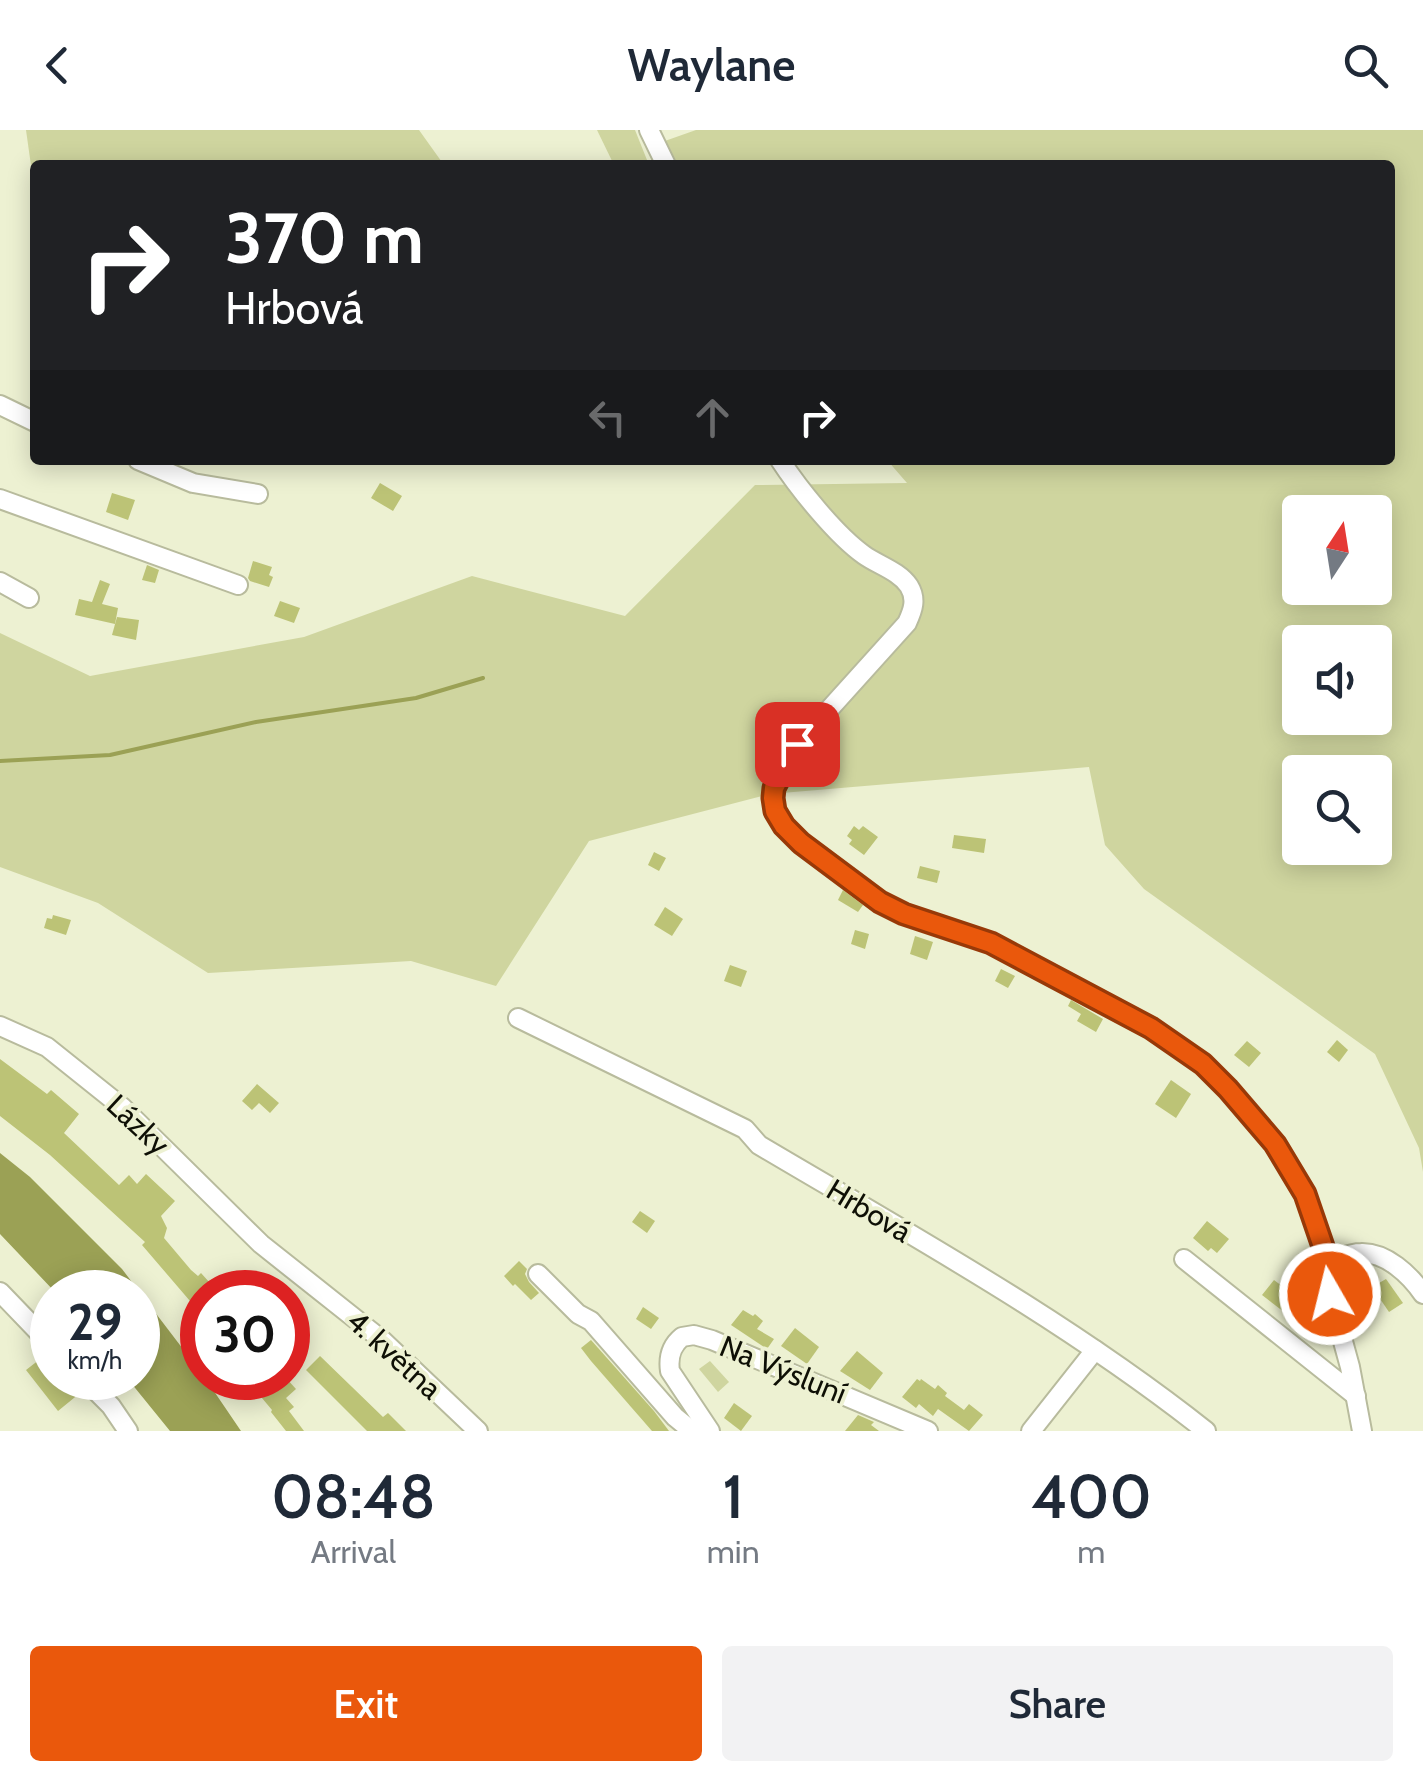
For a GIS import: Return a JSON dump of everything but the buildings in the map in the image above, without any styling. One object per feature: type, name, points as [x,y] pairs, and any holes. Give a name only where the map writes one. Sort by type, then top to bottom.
[{"type":"street","points":[[648,130],[663,160]]},
{"type":"street","points":[[0,405],[30,420]]},
{"type":"street","points":[[150,465],[193,483],[258,494]]},
{"type":"street","points":[[784,465],[826,518],[861,553],[908,584],[914,608],[908,623],[797,744],[774,788],[775,811],[801,843],[880,902],[991,943],[1151,1028],[1203,1064],[1228,1089],[1275,1144],[1305,1194],[1328,1261],[1330,1294],[1362,1431]]},
{"type":"street","points":[[0,500],[238,585]]},
{"type":"street","points":[[0,582],[29,598]]},
{"type":"street","name":"Hrbová","points":[[518,1018],[746,1129],[758,1145],[1022,1301],[1162,1396],[1206,1431]]},
{"type":"street","name":"Lázky","points":[[0,1026],[48,1047],[122,1107],[261,1244]]},
{"type":"street","name":"4. května","points":[[261,1244],[382,1340],[478,1431]]},
{"type":"street","points":[[1328,1261],[1366,1252],[1404,1272],[1423,1294]]},
{"type":"street","points":[[1184,1260],[1356,1396]]},
{"type":"street","points":[[538,1274],[578,1314],[591,1321],[675,1417],[692,1431]]},
{"type":"street","points":[[0,1292],[30,1323]]},
{"type":"street","name":"Na Výsluní","points":[[710,1431],[670,1371],[671,1352],[682,1338],[694,1335],[928,1431]]},
{"type":"street","points":[[1031,1431],[1095,1350]]},
{"type":"street","points":[[105,1400],[128,1431]]},
{"type":"shaded area","points":[[26,130],[419,130],[440,160],[30,160]]},
{"type":"shaded area","points":[[597,130],[635,130],[647,160],[612,160]]},
{"type":"shaded area","points":[[696,130],[1423,130],[1423,1172],[1419,1148],[1375,1054],[1144,889],[1105,845],[1089,767],[770,794],[589,841],[496,986],[411,961],[208,973],[98,903],[0,867],[0,633],[90,676],[304,637],[472,576],[625,616],[755,485],[907,483],[891,465],[1395,465],[1395,160],[673,160],[662,142]]},
{"type":"shaded area","points":[[0,1153],[30,1177],[123,1270],[34,1270],[0,1234]]},
{"type":"shaded area","points":[[160,1319],[180,1345],[180,1400],[220,1400],[241,1431],[170,1431],[145,1400],[160,1400]]},
{"type":"shaded area","points":[[710,1361],[729,1382],[718,1392],[699,1369]]},
{"type":"waterway","points":[[0,761],[110,755],[256,722],[416,698],[483,678]]},
{"type":"route","points":[[797,744],[774,788],[773,798],[784,826],[801,843],[880,902],[991,943],[1151,1028],[1203,1064],[1228,1089],[1275,1144],[1305,1194],[1328,1261],[1330,1294]]}]
